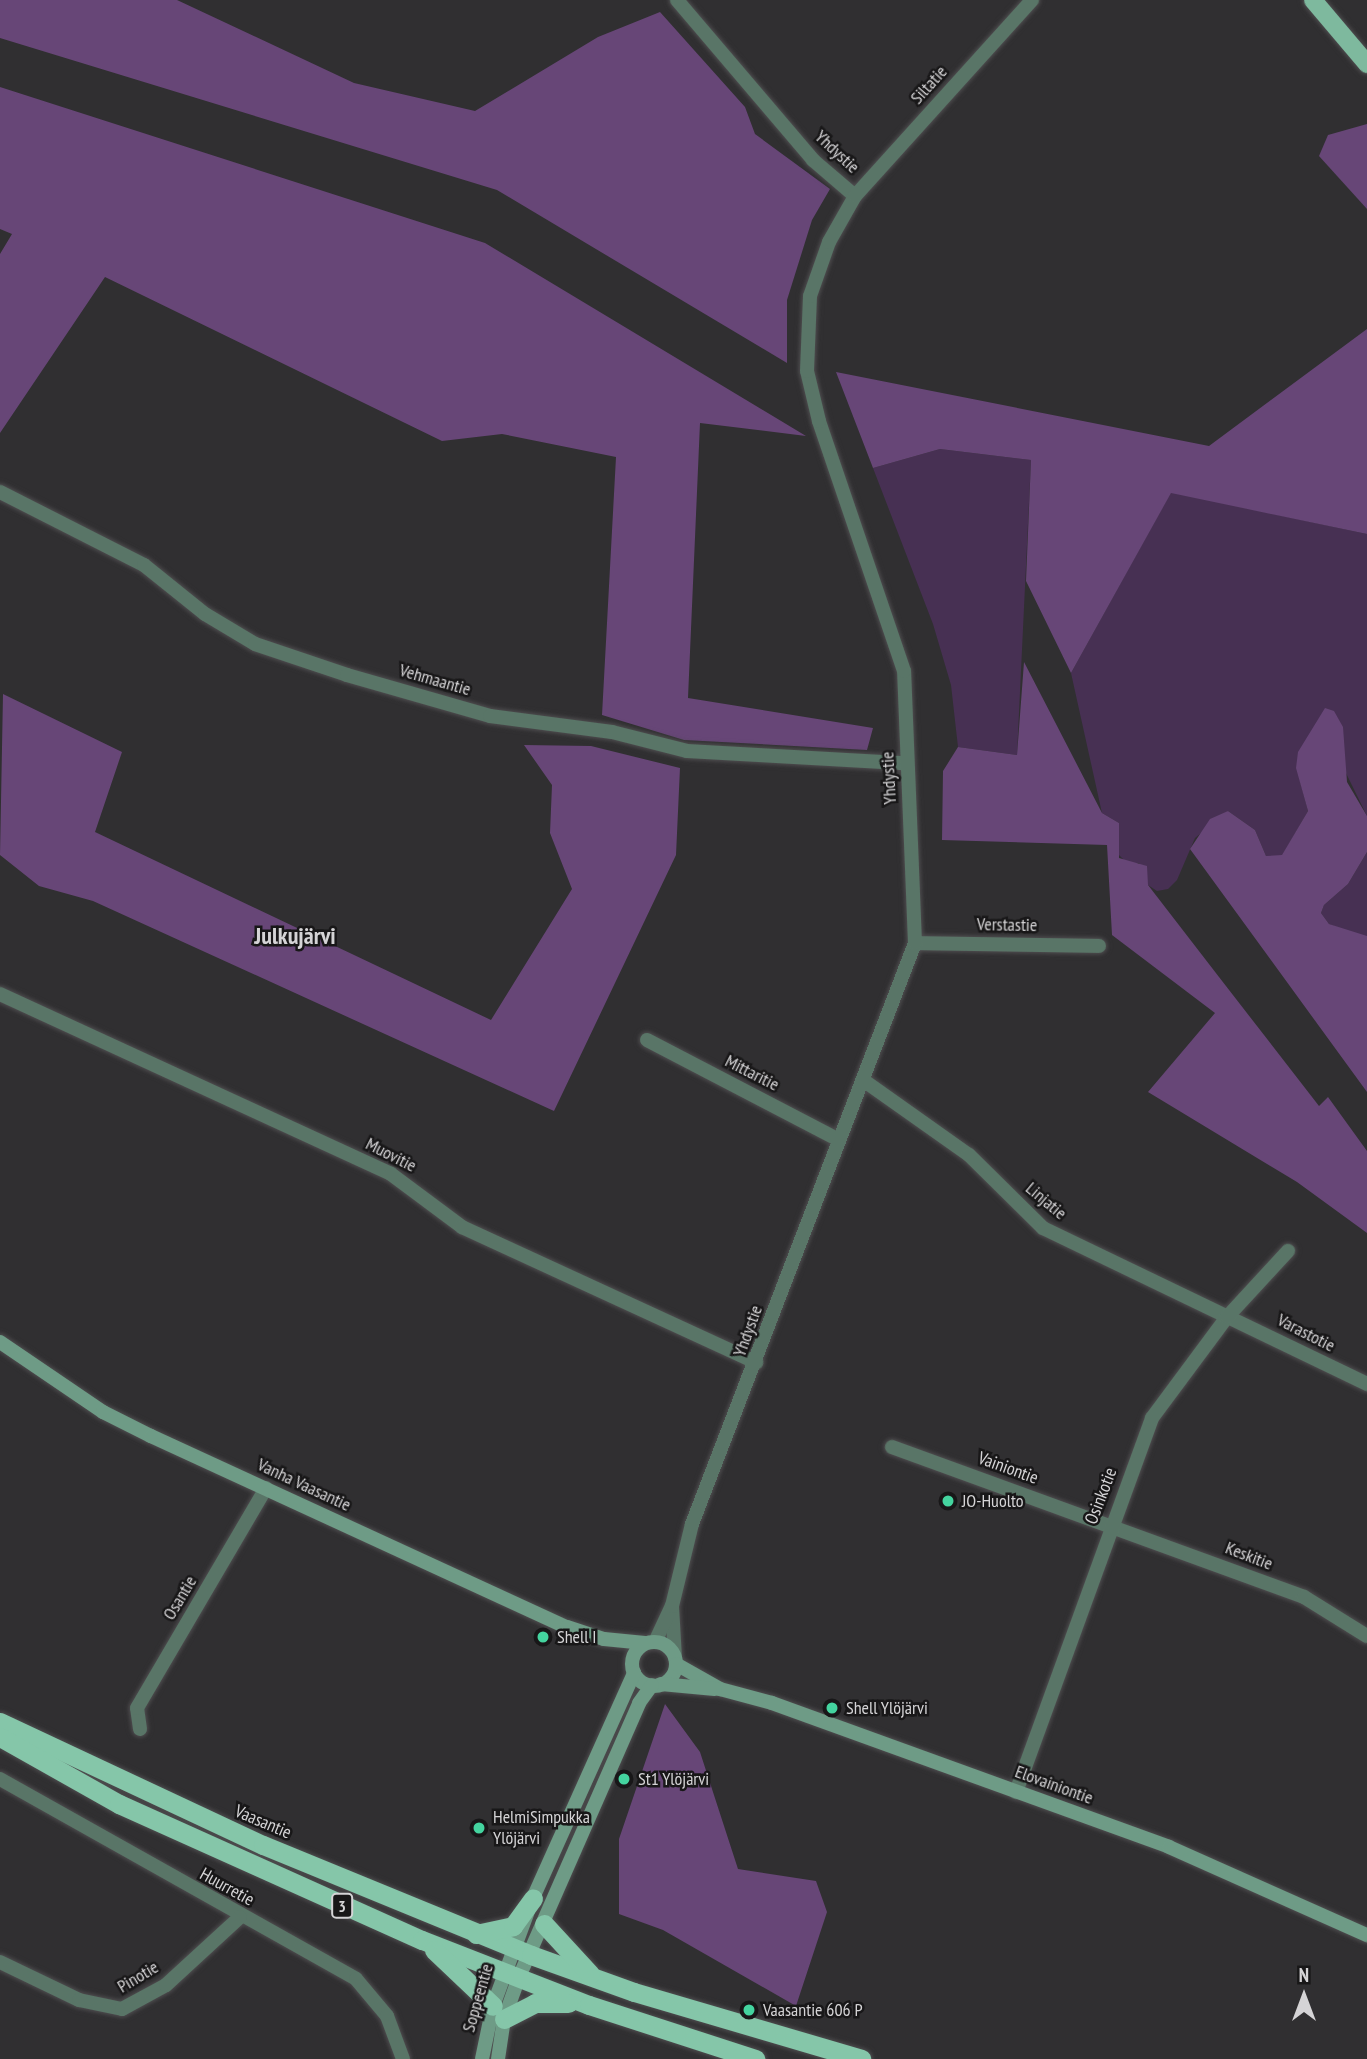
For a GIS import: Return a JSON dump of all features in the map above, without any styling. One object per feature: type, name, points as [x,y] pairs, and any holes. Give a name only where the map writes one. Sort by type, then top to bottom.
[{"type":"highway","name":"Vaasantie","points":[[0,1722],[208,1821],[477,1934],[596,1979],[861,2059]]},
{"type":"highway","name":"3","points":[[0,1737],[119,1804],[422,1940],[589,2005],[755,2059]]},
{"type":"highway","points":[[477,1934],[513,1926],[533,1898]]},
{"type":"highway","points":[[544,1924],[561,1947],[596,1979]]},
{"type":"highway","points":[[422,1940],[454,1966],[498,2013],[535,2003],[589,2005]]},
{"type":"main road","points":[[1313,0],[1367,64]]},
{"type":"main road","name":"Vanha Vaasantie","points":[[0,1342],[103,1412],[266,1489],[567,1627],[604,1639],[650,1642]]},
{"type":"main road","name":"Vanha Vaasantie","points":[[604,1639],[633,1667]]},
{"type":"main road","points":[[650,1642],[666,1645],[676,1661],[673,1675],[657,1685],[639,1703],[544,1924],[523,1952],[533,1898],[633,1667],[650,1642]]},
{"type":"main road","name":"Elovainiontie","points":[[676,1661],[720,1689]]},
{"type":"main road","points":[[633,1667],[657,1685]]},
{"type":"main road","name":"Elovainiontie","points":[[657,1685],[720,1689],[772,1703],[1169,1847],[1367,1935]]},
{"type":"main road","name":"Soppeentie","points":[[482,2059],[512,1974],[523,1952]]},
{"type":"main road","name":"Soppeentie","points":[[498,2013],[498,2059]]},
{"type":"street","name":"Yhdystie","points":[[650,1642],[672,1606],[692,1524],[915,943],[914,844],[905,764],[904,671],[819,421],[807,372],[810,296],[829,242],[855,196],[813,160],[677,0]]},
{"type":"street","name":"Siltatie","points":[[855,196],[1032,0]]},
{"type":"street","name":"Vehmaantie","points":[[0,492],[144,565],[205,614],[255,644],[347,675],[490,716],[612,732],[687,751],[905,764]]},
{"type":"street","name":"Verstastie","points":[[915,943],[1099,946]]},
{"type":"street","name":"Muovitie","points":[[0,994],[391,1174],[462,1227],[756,1363]]},
{"type":"street","name":"Mittaritie","points":[[647,1040],[839,1139]]},
{"type":"street","name":"Linjatie","points":[[863,1080],[969,1155],[1043,1227],[1227,1317]]},
{"type":"street","name":"Osinkotie","points":[[1016,1792],[1110,1527],[1152,1418],[1227,1317],[1288,1251]]},
{"type":"street","name":"Varastotie","points":[[1227,1317],[1367,1384]]},
{"type":"street","name":"Vainiontie","points":[[892,1447],[1110,1527]]},
{"type":"street","name":"Osantie","points":[[140,1729],[137,1708],[266,1489]]},
{"type":"street","name":"Keskitie","points":[[1110,1527],[1304,1597],[1367,1636]]},
{"type":"street","name":"Yhdystie","points":[[672,1606],[676,1661]]},
{"type":"street","name":"Huurretie","points":[[0,1779],[240,1917],[363,1984],[387,2016],[403,2059]]},
{"type":"street","name":"Pinotie","points":[[0,1962],[79,2000],[122,2009],[166,1985],[240,1917]]},
{"type":"shaded area","points":[[0,0],[177,0],[354,83],[475,111],[598,37],[660,12],[745,107],[755,134],[830,189],[812,220],[787,300],[787,363],[497,190],[0,38]]},
{"type":"shaded area","points":[[0,87],[485,243],[806,436],[700,423],[688,698],[873,728],[867,750],[684,740],[602,715],[616,457],[502,434],[442,441],[105,277],[0,433],[0,254],[12,234],[0,229]]},
{"type":"shaded area","points":[[1367,124],[1367,209],[1319,156],[1328,135]]},
{"type":"shaded area","points":[[1367,329],[1367,534],[1171,493],[1071,673],[1026,581],[1031,460],[940,449],[873,468],[836,372],[1209,446]]},
{"type":"shaded area","points":[[940,449],[1031,460],[1017,755],[958,747],[951,685],[933,624],[873,468]]},
{"type":"shaded area","points":[[1171,492],[1367,534],[1367,816],[1345,771],[1299,777],[1308,811],[1282,856],[1266,856],[1255,830],[1228,811],[1195,838],[1177,880],[1168,889],[1157,891],[1148,885],[1139,863],[1128,864],[1116,852],[1119,823],[1102,813],[1071,673]]},
{"type":"shaded area","points":[[1024,662],[1102,813],[1119,823],[1119,858],[1147,866],[1148,885],[1219,977],[1319,1106],[1328,1097],[1367,1151],[1367,1233],[1297,1182],[1148,1092],[1215,1013],[1112,935],[1107,845],[942,840],[943,771],[958,747],[1017,755]]},
{"type":"shaded area","points":[[3,694],[122,752],[95,832],[491,1020],[572,889],[550,833],[552,785],[524,745],[591,746],[680,768],[676,855],[554,1111],[93,901],[39,886],[0,855]]},
{"type":"shaded area","points":[[1325,708],[1334,711],[1343,727],[1347,782],[1367,816],[1367,852],[1348,884],[1324,905],[1321,913],[1329,924],[1367,936],[1367,1092],[1190,849],[1210,819],[1228,811],[1255,830],[1266,856],[1282,855],[1308,811],[1296,768],[1298,752]]},
{"type":"shaded area","points":[[1367,852],[1367,936],[1362,937],[1329,924],[1321,913],[1324,905],[1348,884]]},
{"type":"shaded area","points":[[665,1704],[700,1752],[738,1869],[816,1881],[827,1912],[796,2006],[663,1930],[619,1914],[619,1839]]},
{"type":"place","name":"JO-Huolto","points":[[948,1501]]},
{"type":"place","name":"Shell I","points":[[543,1637]]},
{"type":"place","name":"Shell Ylöjärvi","points":[[832,1708]]},
{"type":"place","name":"St1 Ylöjärvi","points":[[624,1779]]},
{"type":"place","name":"HelmiSimpukka Ylöjärvi","points":[[479,1828]]},
{"type":"place","name":"Vaasantie 606 P","points":[[749,2010]]},
{"type":"district","name":"Julkujärvi","points":[[295,936]]}]
